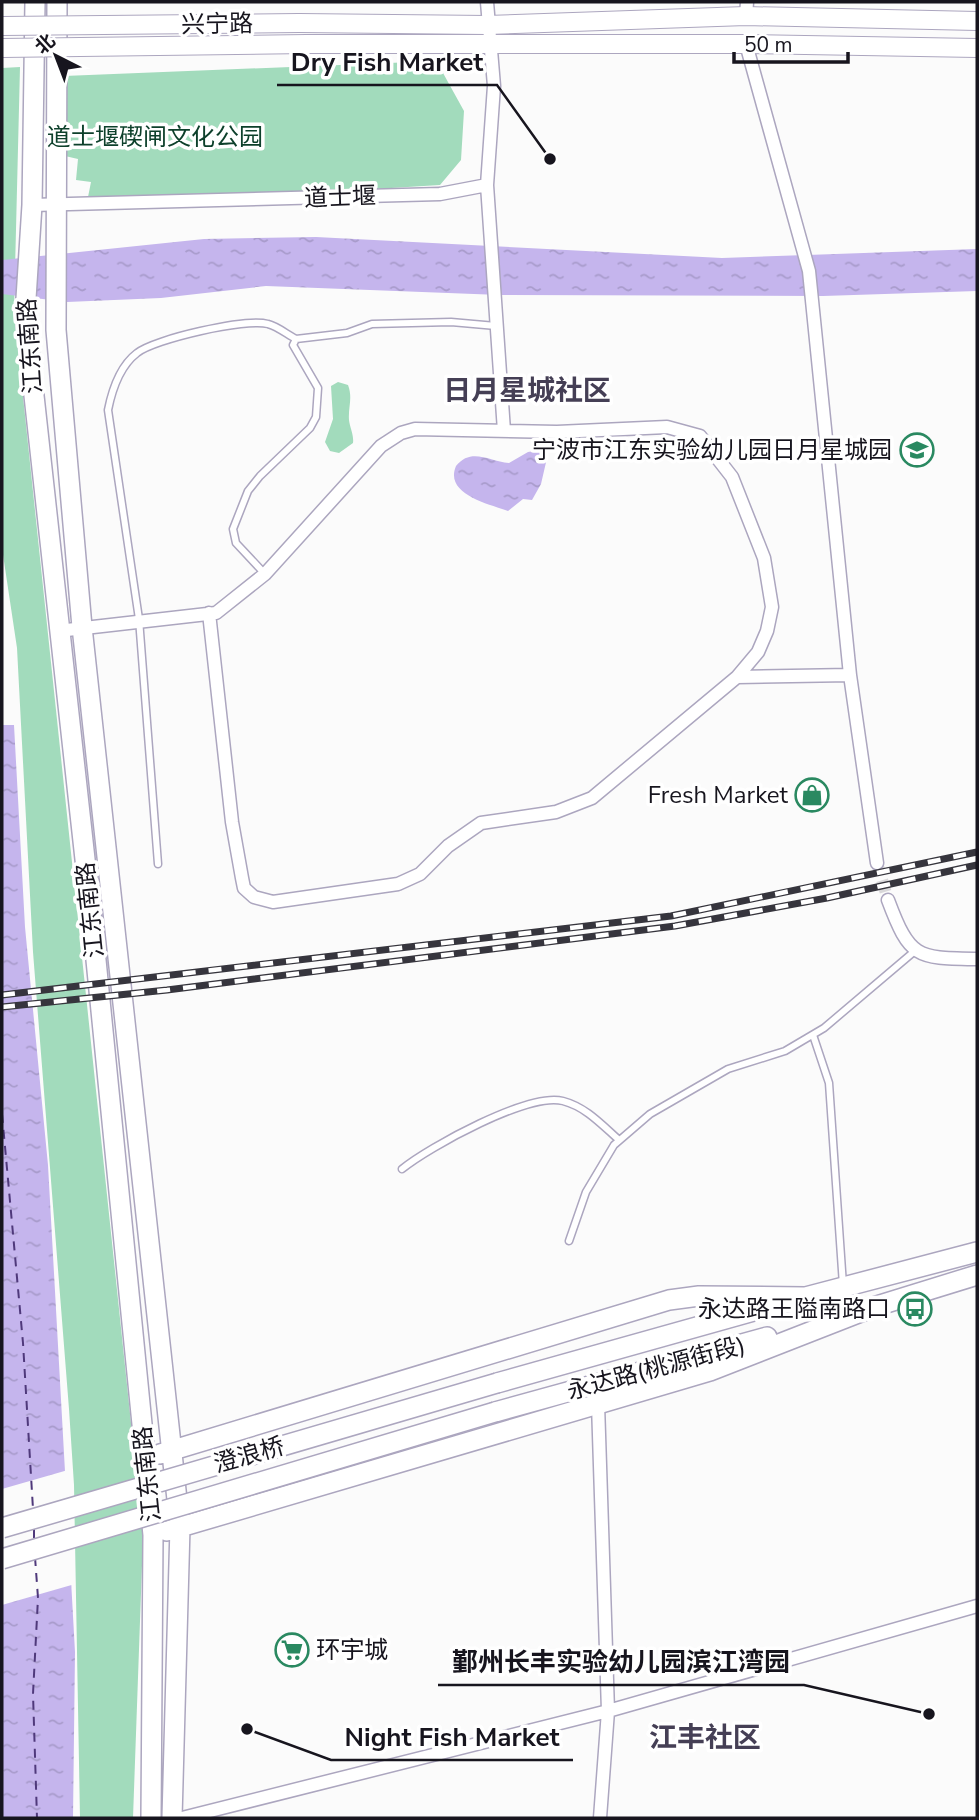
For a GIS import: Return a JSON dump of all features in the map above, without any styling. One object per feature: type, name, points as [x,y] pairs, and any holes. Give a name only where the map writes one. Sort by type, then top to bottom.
[{"type":"main road","name":"江东南路","points":[[35,2],[32,205],[25,314],[95,950],[153,1535],[151,1818]]},
{"type":"main road","name":"江东南路","points":[[57,2],[55,330],[82,627],[180,1527],[172,1818]]},
{"type":"main road","name":"兴宁路","points":[[2,26],[299,23],[487,26],[746,9],[977,21]]},
{"type":"main road","points":[[2,48],[307,44],[746,44],[977,48]]},
{"type":"main road","name":"永达路(桃源街段)","points":[[497,1383],[977,1252]]},
{"type":"main road","name":"永达路(桃源街段)","points":[[495,1412],[866,1310],[977,1275]]},
{"type":"main road","points":[[145,1458],[669,1300],[699,1296],[806,1297]]},
{"type":"main road","points":[[153,1535],[710,1371],[866,1310]]},
{"type":"main road","name":"澄浪桥","points":[[2,1528],[497,1383]]},
{"type":"main road","name":"澄浪桥","points":[[2,1559],[495,1412]]},
{"type":"street","points":[[487,2],[494,86],[487,185],[504,431]]},
{"type":"street","points":[[746,44],[809,271],[850,675],[877,863]]},
{"type":"street","name":"道士堰","points":[[32,205],[440,194],[487,185]]},
{"type":"street","points":[[58,631],[139,619],[209,613],[216,613],[265,574],[381,446],[401,433],[430,428],[557,432],[667,427],[700,436],[732,477],[764,558],[772,607],[767,631],[758,652],[737,677],[583,803],[556,812],[481,823],[448,846],[420,874],[398,884],[273,901],[254,897],[244,888],[232,822],[209,613]]},
{"type":"street","points":[[737,677],[850,675]]},
{"type":"street","points":[[888,900],[906,943],[928,958],[977,958]]},
{"type":"street","points":[[598,1404],[608,1711],[600,1818]]},
{"type":"street","points":[[181,1818],[608,1711],[977,1606]]},
{"type":"lane","points":[[158,864],[139,619],[108,410],[112,392],[126,364],[138,352],[161,342],[245,323],[268,324],[296,339],[347,333],[372,324],[451,321],[496,326]]},
{"type":"lane","points":[[265,574],[236,543],[233,529],[248,491],[310,428],[316,417],[318,388],[293,345],[296,339]]},
{"type":"lane","points":[[569,1241],[586,1192],[620,1140],[650,1114],[728,1069],[785,1051],[813,1035],[916,950]]},
{"type":"lane","points":[[813,1035],[829,1083],[843,1288]]},
{"type":"lane","points":[[402,1169],[423,1152],[478,1122],[559,1100],[583,1109],[620,1140]]},
{"type":"green space","name":"道士堰碶闸文化公园","points":[[413,62],[443,73],[464,111],[461,160],[440,185],[86,207],[91,182],[76,180],[78,159],[65,156],[64,76]]},
{"type":"green space","points":[[20,67],[14,311],[143,1537],[133,1818],[80,1818],[74,1485],[33,952],[17,648],[2,548],[2,68]]},
{"type":"green space","points":[[338,382],[348,385],[349,420],[353,440],[353,443],[339,453],[330,451],[325,442],[333,419],[331,386]]},
{"type":"water","points":[[316,237],[722,258],[977,249],[977,291],[823,296],[500,295],[266,286],[161,298],[67,302],[2,294],[2,260],[204,239]]},
{"type":"water","points":[[540,450],[547,458],[541,484],[532,500],[523,499],[508,511],[470,496],[456,484],[456,466],[468,457],[509,463],[528,452]]},
{"type":"water","points":[[2,725],[14,725],[25,927],[48,1165],[75,1652],[73,1818],[2,1818]]},
{"type":"pier","points":[[68,1470],[75,1584],[2,1605],[2,1489]]},
{"type":"ferry route","points":[[2,1114],[23,1343],[33,1509]]},
{"type":"ferry route","points":[[34,1529],[34,1541]]},
{"type":"ferry route","points":[[35,1557],[38,1598],[33,1694],[37,1818]]},
{"type":"tunnel","points":[[877,863],[888,900]]},
{"type":"railway","points":[[2,995],[671,916],[977,852]]},
{"type":"railway","points":[[2,1007],[167,990],[675,926],[827,898],[977,865]]},
{"type":"place","name":"Dry Fish Market","points":[[550,159]]},
{"type":"place","name":"宁波市江东实验幼儿园日月星城园","points":[[917,450]]},
{"type":"place","name":"Fresh Market","points":[[812,795]]},
{"type":"place","name":"永达路王隘南路口","points":[[915,1309]]},
{"type":"place","name":"环宇城","points":[[292,1650]]},
{"type":"place","name":"鄞州长丰实验幼儿园滨江湾园","points":[[929,1714]]},
{"type":"place","name":"Night Fish Market","points":[[247,1729]]},
{"type":"district","name":"日月星城社区","points":[[527,391]]},
{"type":"district","name":"江丰社区","points":[[705,1738]]}]
